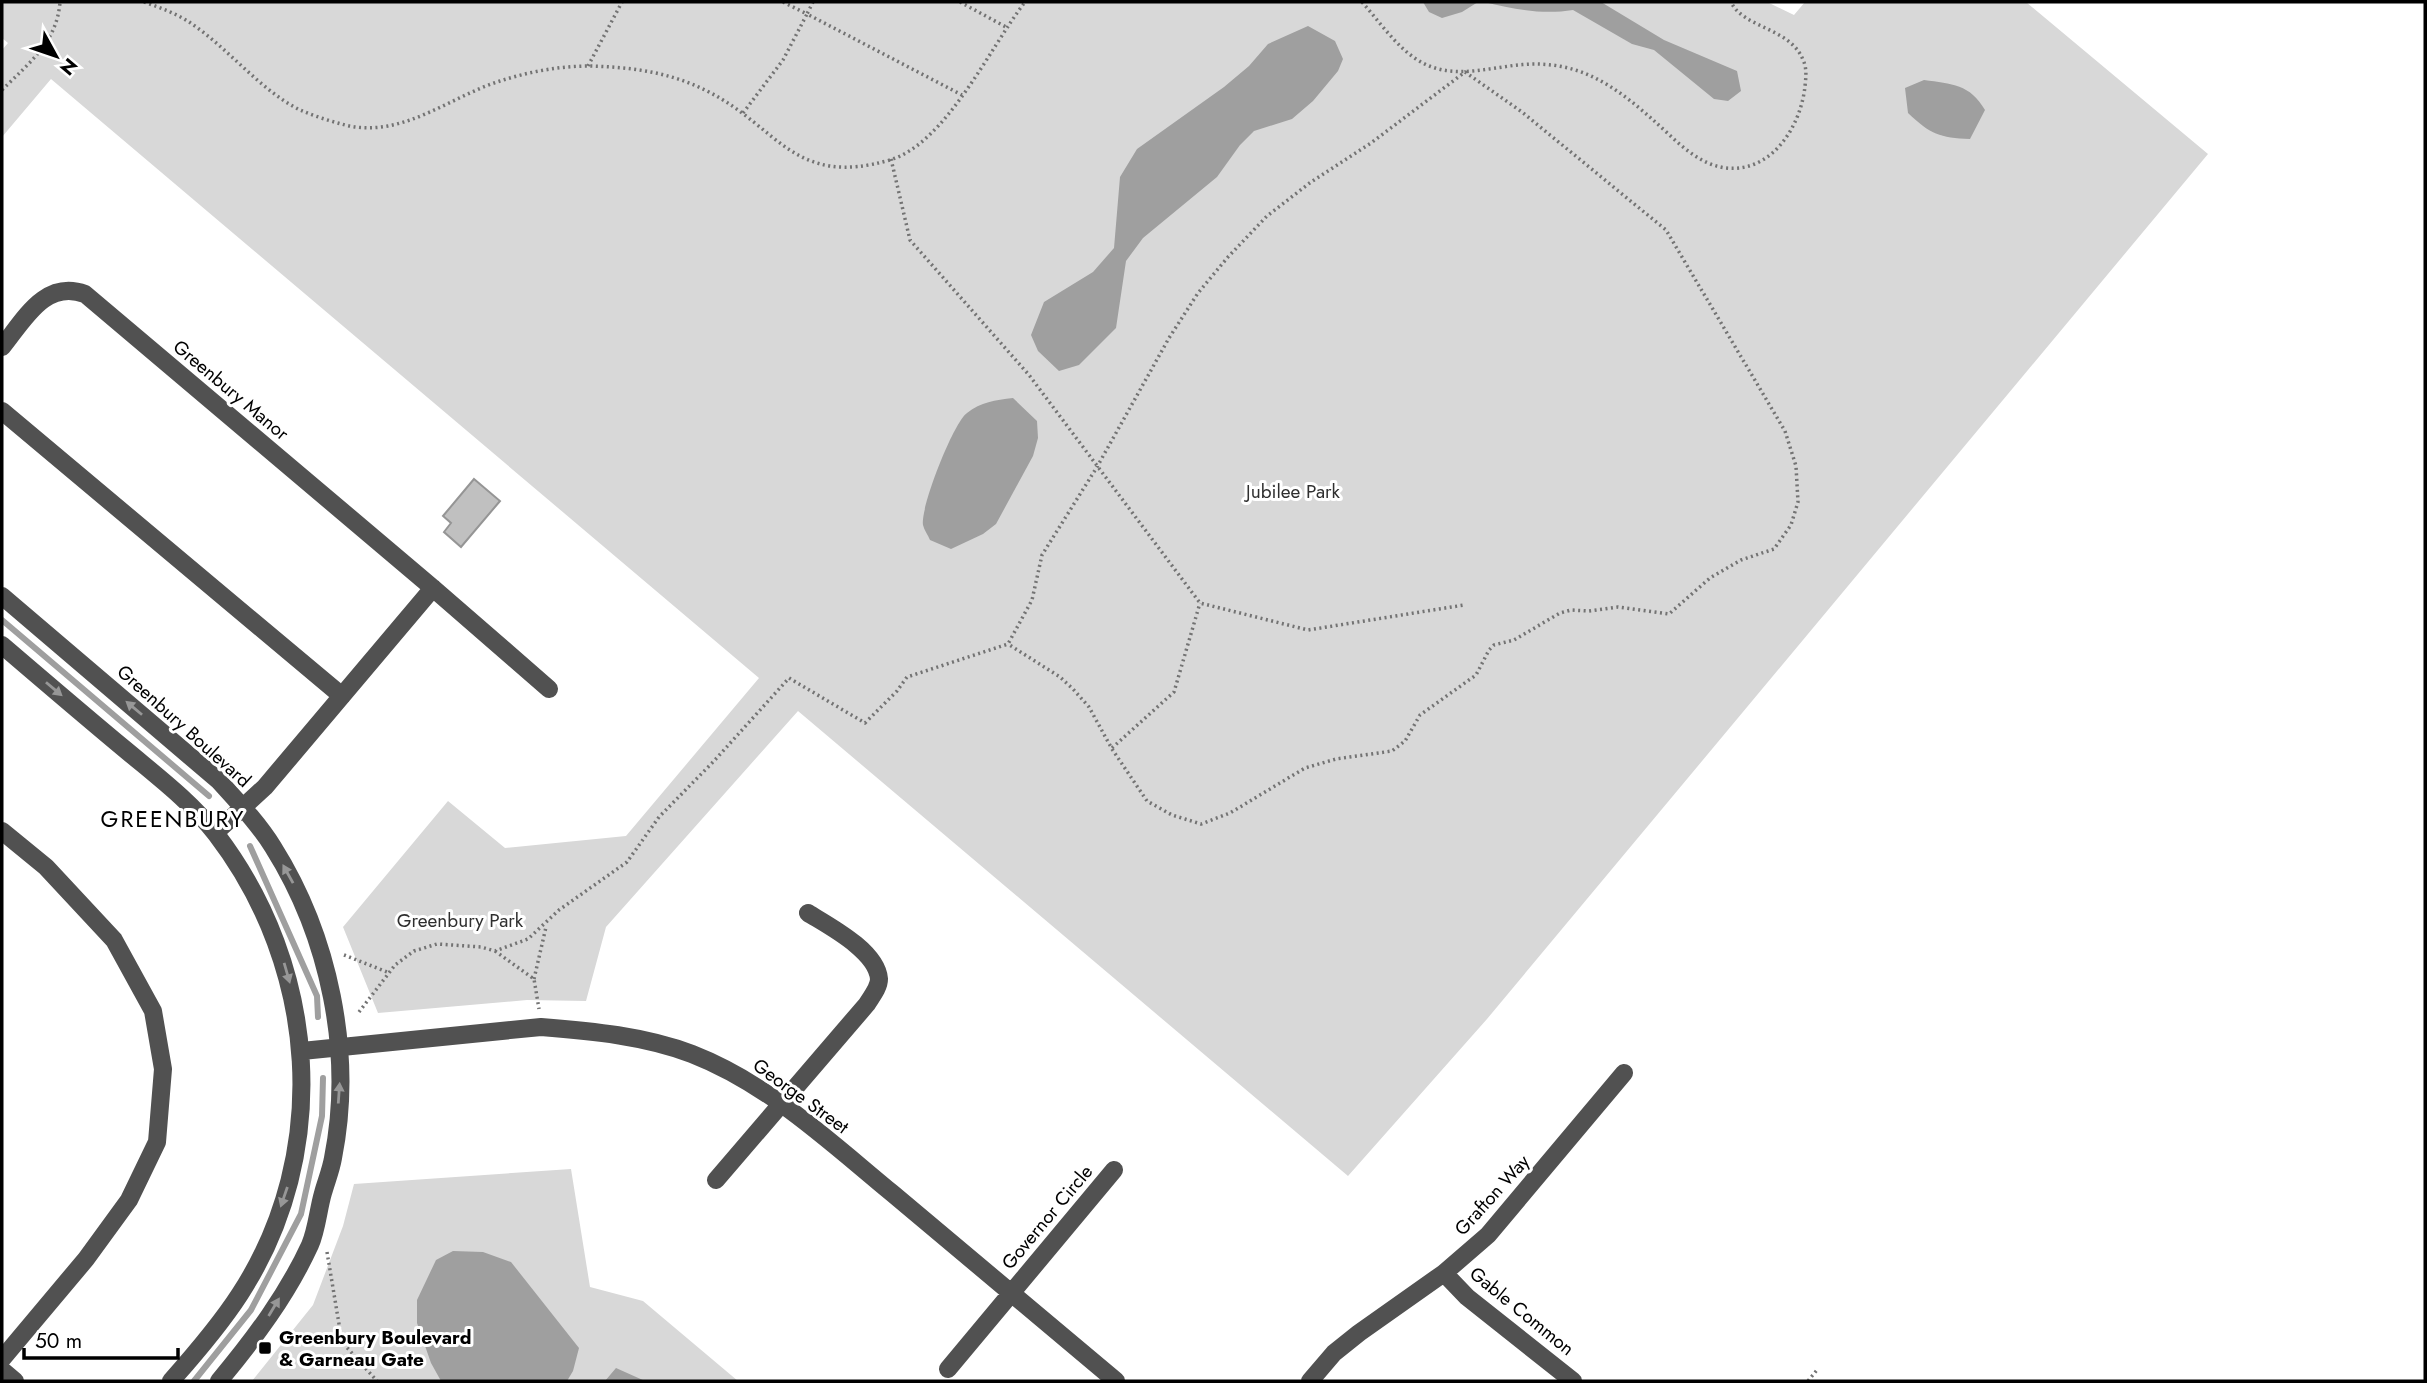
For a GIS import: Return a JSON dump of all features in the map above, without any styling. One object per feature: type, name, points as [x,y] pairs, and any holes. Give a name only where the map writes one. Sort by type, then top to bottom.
[{"type":"street","name":"Greenbury Manor","points":[[2,347],[45,298],[56,291],[64,290],[85,294],[433,587],[549,689]]},
{"type":"street","points":[[2,411],[342,696]]},
{"type":"street","points":[[215,833],[265,787],[433,587]]},
{"type":"street","name":"Greenbury Boulevard","points":[[2,596],[219,781],[272,845],[310,922],[335,1015],[340,1081],[333,1158],[311,1242],[263,1325],[219,1381]]},
{"type":"street","points":[[2,645],[181,796],[215,833],[242,873],[279,947],[290,982],[302,1051],[298,1139],[291,1177],[258,1262],[240,1295],[171,1381]]},
{"type":"street","points":[[2,831],[46,867],[114,940],[153,1011],[163,1069],[157,1142],[130,1200],[86,1259],[2,1359]]},
{"type":"street","points":[[716,1180],[867,1004],[876,990],[879,979],[875,967],[864,952],[838,931],[808,913]]},
{"type":"street","name":"George Street","points":[[302,1051],[541,1027],[656,1042],[721,1067],[782,1103],[1116,1381]]},
{"type":"street","name":"Grafton Way","points":[[1310,1381],[1334,1353],[1444,1273],[1502,1221],[1624,1073]]},
{"type":"street","name":"Governor Circle","points":[[948,1369],[1114,1170]]},
{"type":"street","name":"Gable Common","points":[[1444,1273],[1467,1297],[1573,1381]]},
{"type":"street","points":[[2,1370],[15,1381]]},
{"type":"path","points":[[2,90],[47,41],[58,20],[60,2]]},
{"type":"path","points":[[144,2],[190,23],[299,110],[348,126],[396,125],[431,113],[499,81],[553,68],[588,66],[646,70],[674,77],[708,91],[743,113],[791,152],[809,161],[838,168],[858,167],[891,159],[909,152],[930,136],[962,95],[1025,2]]},
{"type":"path","points":[[588,66],[622,2]]},
{"type":"path","points":[[783,2],[962,95]]},
{"type":"path","points":[[743,113],[783,60],[813,2]]},
{"type":"path","points":[[960,2],[1006,27]]},
{"type":"path","points":[[1362,2],[1399,44],[1430,67],[1449,73],[1533,64],[1570,68],[1592,77],[1631,102],[1701,159],[1726,168],[1742,167],[1760,161],[1793,131],[1804,93],[1806,72],[1803,58],[1792,44],[1740,13],[1731,2]]},
{"type":"path","points":[[495,951],[528,939],[559,910],[627,862],[659,817],[789,678],[865,723],[907,677],[1008,644],[1032,600],[1042,555],[1097,467],[1169,338],[1198,293],[1267,216],[1311,182],[1371,143],[1465,72]]},
{"type":"path","points":[[1008,644],[1067,683],[1088,708],[1147,801],[1172,815],[1201,824],[1230,813],[1305,768],[1336,759],[1392,751],[1400,747],[1420,715],[1476,675],[1489,649],[1514,640],[1560,613],[1618,607],[1669,614],[1710,578],[1741,560],[1774,548],[1791,525],[1798,502],[1796,466],[1785,431],[1666,230],[1522,112],[1465,72]]},
{"type":"path","points":[[891,159],[910,240],[1029,375],[1200,603],[1308,631],[1464,605]]},
{"type":"path","points":[[1112,749],[1174,692],[1200,603]]},
{"type":"path","points":[[541,1027],[534,979],[546,925]]},
{"type":"path","points":[[359,1013],[395,965],[414,951],[437,944],[481,947],[495,951],[534,979]]},
{"type":"path","points":[[344,955],[390,973]]},
{"type":"path","points":[[327,1250],[342,1342],[377,1381]]},
{"type":"path","points":[[1808,1381],[1817,1370]]},
{"type":"green space","name":"Jubilee Park","points":[[2,2],[1767,2],[1794,15],[1805,2],[2026,2],[2208,154],[1487,1019],[1348,1176],[798,711],[606,927],[586,1001],[527,1000],[378,1013],[343,927],[448,801],[505,848],[626,836],[759,678],[51,79],[2,137],[2,50],[8,43],[2,38]]},
{"type":"green space","points":[[571,1169],[590,1287],[643,1301],[738,1381],[252,1381],[313,1305],[343,1226],[354,1184]]},
{"type":"shaded area","points":[[1423,2],[1478,2],[1462,12],[1442,18],[1429,12]]},
{"type":"shaded area","points":[[1484,2],[1601,2],[1664,40],[1737,71],[1741,91],[1728,101],[1714,99],[1654,50],[1632,44],[1573,10],[1539,12]]},
{"type":"shaded area","points":[[1308,26],[1335,41],[1343,59],[1338,71],[1313,101],[1292,119],[1254,131],[1240,145],[1217,177],[1143,238],[1126,261],[1116,328],[1079,365],[1059,371],[1038,351],[1031,335],[1044,302],[1093,272],[1114,248],[1120,177],[1137,149],[1224,87],[1249,66],[1268,44]]},
{"type":"shaded area","points":[[1924,80],[1959,87],[1979,101],[1985,110],[1970,139],[1936,134],[1908,113],[1905,88]]},
{"type":"shaded area","points":[[1013,398],[1037,421],[1038,438],[1033,456],[996,524],[983,534],[951,549],[930,540],[923,525],[923,516],[946,449],[961,420],[972,409],[983,404]]},
{"type":"shaded area","points":[[453,1251],[483,1252],[511,1262],[579,1348],[573,1371],[567,1381],[441,1381],[431,1363],[417,1323],[417,1300],[436,1260]]},
{"type":"shaded area","points":[[616,1368],[645,1381],[605,1381]]},
{"type":"building","points":[[474,479],[500,501],[461,547],[444,532],[451,523],[443,516]]},
{"type":"waterway","points":[[2,620],[209,796]]},
{"type":"waterway","points":[[250,846],[317,996],[318,1017]]},
{"type":"waterway","points":[[194,1381],[251,1310],[301,1214],[322,1116],[323,1078]]},
{"type":"place","name":"Greenbury Boulevard & Garneau Gate","points":[[265,1348]]},
{"type":"district","name":"GREENBURY","points":[[173,819]]},
{"type":"park label","name":"Greenbury Park","points":[[460,920]]}]
